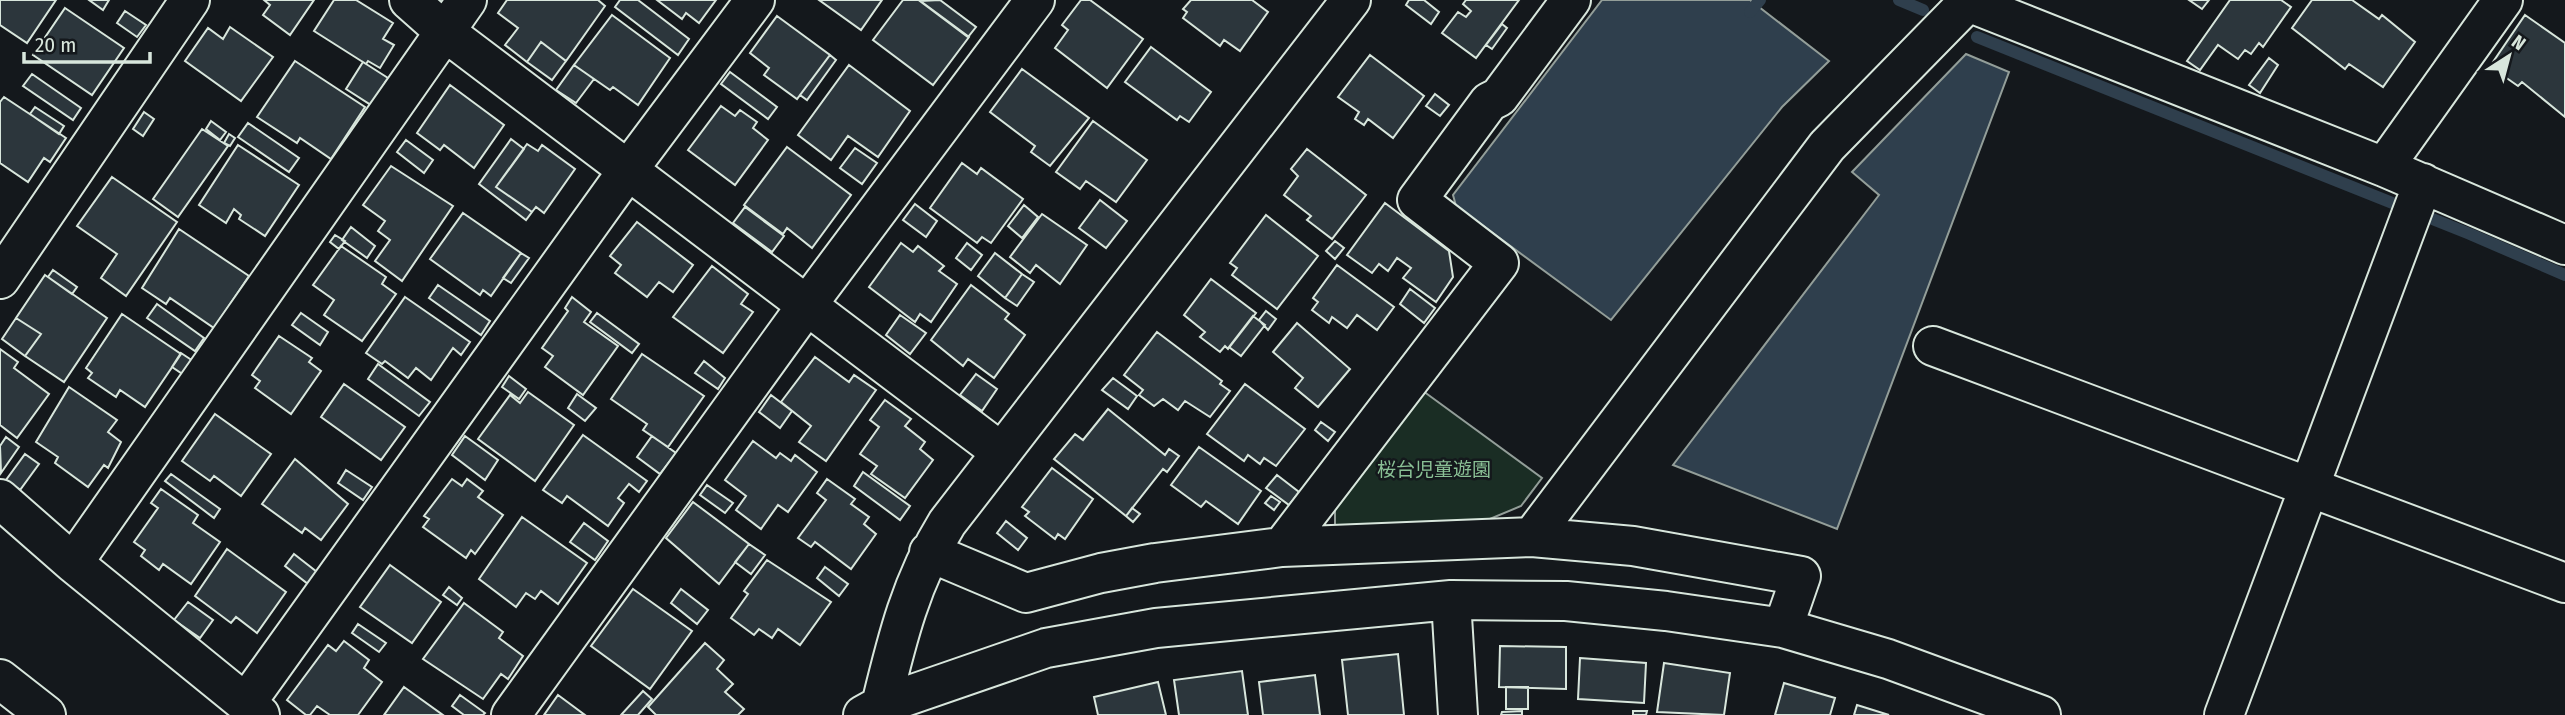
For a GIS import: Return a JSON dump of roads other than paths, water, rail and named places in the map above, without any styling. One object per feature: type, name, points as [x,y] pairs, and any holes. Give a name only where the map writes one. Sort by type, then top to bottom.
[{"type":"main road","points":[[0,279],[190,0]]},
{"type":"main road","points":[[409,0],[444,31],[1000,452]]},
{"type":"main road","points":[[73,563],[467,0]]},
{"type":"main road","points":[[0,499],[73,563],[253,709],[628,170],[755,0]]},
{"type":"main road","points":[[511,715],[807,306],[1035,0]]},
{"type":"main road","points":[[872,710],[905,609],[929,552],[947,523],[1351,0]]},
{"type":"main road","points":[[1282,547],[1499,263],[1418,200],[1489,102],[1499,97],[1572,0]]},
{"type":"main road","points":[[2384,167],[2503,0]]},
{"type":"main road","points":[[1532,537],[1827,146],[1967,1],[2384,167],[2420,189],[2565,245]]},
{"type":"main road","points":[[2224,715],[2420,189]]},
{"type":"main road","points":[[1933,346],[2565,583]]},
{"type":"main road","points":[[929,552],[1026,593],[1101,573],[1154,563],[1282,547],[1532,537],[1633,546],[1801,576],[1783,628]]},
{"type":"main road","points":[[872,710],[1046,648],[1156,628],[1451,600],[1566,601],[1666,611],[1783,628],[1888,659],[2041,715]]},
{"type":"main road","points":[[1451,600],[1458,715]]},
{"type":"main road","points":[[0,679],[46,715]]},
{"type":"water","points":[[1602,0],[1750,0],[1829,61],[1782,107],[1611,320],[1456,206],[1453,195]]},
{"type":"water","points":[[1966,54],[2009,72],[1837,529],[1673,465],[1879,195],[1852,172]]},
{"type":"waterway","points":[[1750,12],[1760,0]]},
{"type":"waterway","points":[[1899,0],[1923,10]]},
{"type":"waterway","points":[[1977,37],[2470,234],[2565,275]]},
{"type":"park label","name":"桜台児童遊園","points":[[1434,469]]}]
